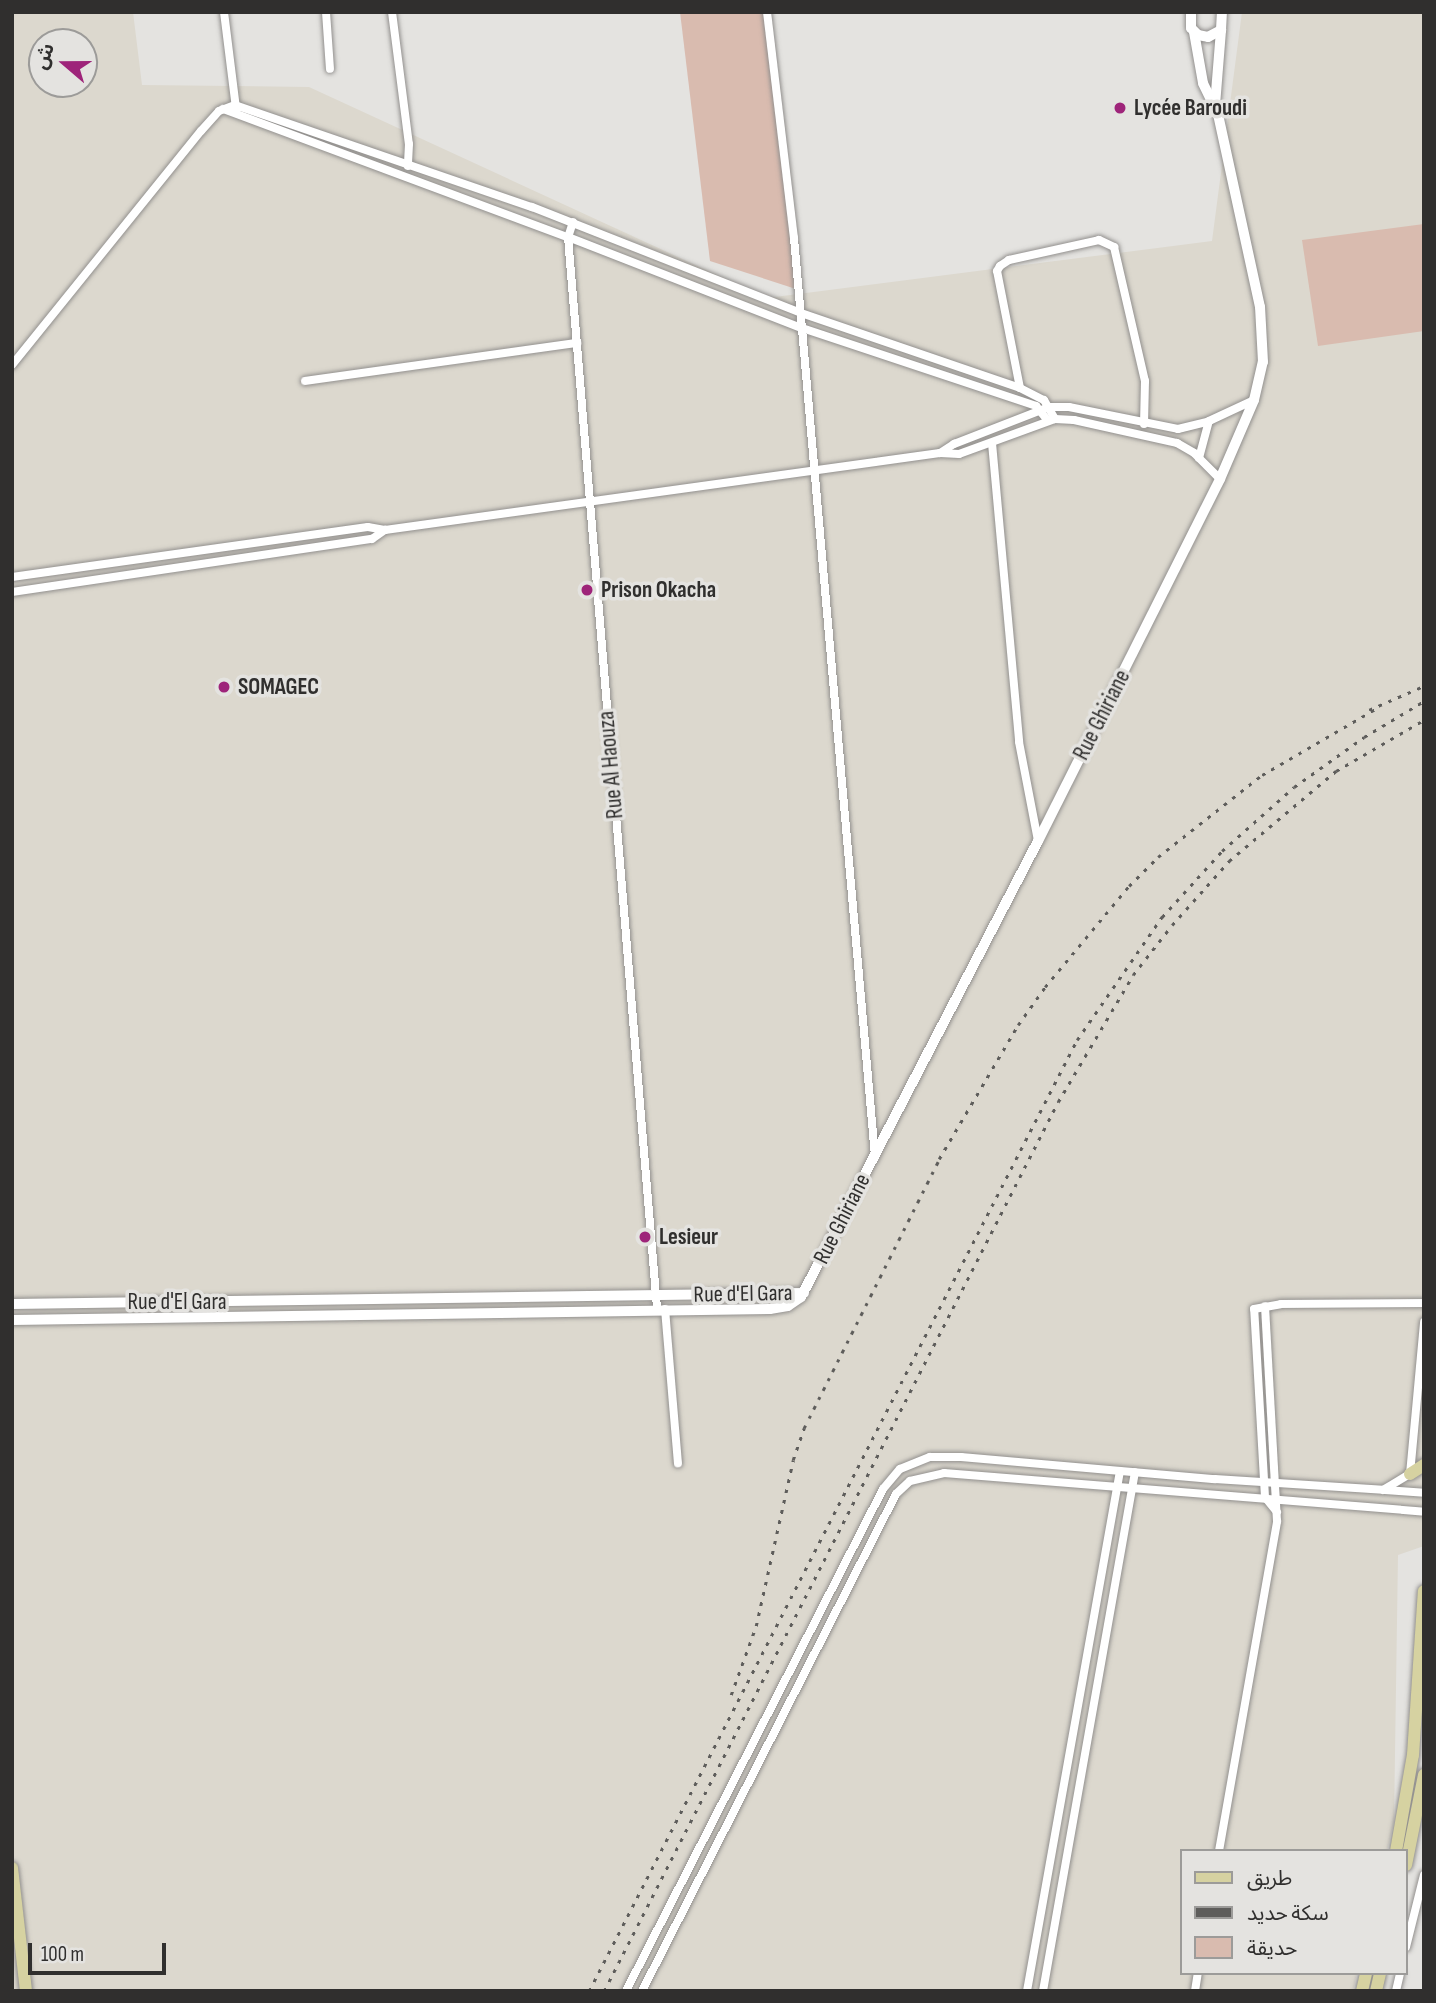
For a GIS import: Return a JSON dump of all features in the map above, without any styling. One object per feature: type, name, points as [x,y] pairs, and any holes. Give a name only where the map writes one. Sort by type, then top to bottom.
[{"type":"main road","points":[[1410,1474],[1424,1465]]},
{"type":"main road","points":[[1396,1849],[1413,1755],[1424,1591]]},
{"type":"main road","points":[[1408,1855],[1424,1774]]},
{"type":"main road","points":[[12,1868],[26,1991]]},
{"type":"street","points":[[224,12],[236,116]]},
{"type":"street","points":[[326,12],[330,69]]},
{"type":"street","points":[[392,12],[409,144],[405,176]]},
{"type":"street","points":[[767,12],[801,313],[875,1156]]},
{"type":"street","name":"Rue Ghiriane","points":[[804,1293],[1038,841],[1220,479],[1254,400],[1263,362],[1260,307],[1215,105],[1203,83],[1194,32],[1189,24],[1190,13]]},
{"type":"street","name":"Rue Ghiriane","points":[[1215,105],[1223,13]]},
{"type":"street","points":[[1194,32],[1208,37],[1221,30]]},
{"type":"street","points":[[12,365],[201,131],[223,110],[235,105],[573,222],[801,313],[1020,388],[1042,398],[1051,420]]},
{"type":"street","points":[[223,110],[568,237],[802,328],[1045,408]]},
{"type":"street","name":"Rue Al Haouza","points":[[573,222],[568,237],[656,1296],[661,1309],[678,1463]]},
{"type":"street","points":[[1020,388],[998,271],[1000,266],[1009,260],[1099,240],[1114,247],[1145,382],[1144,424]]},
{"type":"street","points":[[304,381],[577,343]]},
{"type":"street","points":[[940,453],[954,444],[1045,408],[1069,407],[1178,429],[1209,421],[1254,400]]},
{"type":"street","points":[[12,578],[368,527],[385,530],[940,453],[959,454],[1051,420],[1074,420],[1177,443],[1199,458],[1220,479]]},
{"type":"street","points":[[1199,458],[1209,421]]},
{"type":"street","points":[[992,443],[1019,742],[1038,841]]},
{"type":"street","points":[[12,593],[372,539],[385,530]]},
{"type":"street","name":"Rue d'El Gara","points":[[12,1304],[804,1293]]},
{"type":"street","name":"Rue d'El Gara","points":[[12,1320],[779,1308],[796,1301],[804,1293]]},
{"type":"street","points":[[178,1303],[180,1319]]},
{"type":"street","points":[[1277,1512],[1265,1497],[1252,1314],[1256,1308],[1424,1304]]},
{"type":"street","points":[[1219,1849],[1277,1512],[1265,1306]]},
{"type":"street","points":[[1383,1490],[1410,1474],[1424,1322]]},
{"type":"street","points":[[626,1991],[883,1489],[906,1465],[926,1458],[961,1457],[1264,1483],[1424,1493]]},
{"type":"street","points":[[926,1458],[929,1475]]},
{"type":"street","points":[[1027,1991],[1120,1471]]},
{"type":"street","points":[[1043,1991],[1135,1472]]},
{"type":"street","points":[[642,1991],[896,1494],[911,1481],[929,1475],[956,1474],[1424,1512]]},
{"type":"street","points":[[1175,1491],[1177,1476]]},
{"type":"street","points":[[1061,1801],[1077,1804]]},
{"type":"street","points":[[1408,1939],[1424,1875]]},
{"type":"shaded area","points":[[12,12],[133,12],[142,85],[309,87],[767,298],[1212,241],[1242,12],[1424,12],[1424,1546],[1398,1555],[1394,1821],[1387,1849],[1180,1849],[1180,1975],[1357,1975],[1353,1991],[12,1991]]},
{"type":"green space","points":[[680,12],[767,12],[799,290],[710,261]]},
{"type":"green space","points":[[1424,224],[1424,331],[1318,346],[1302,240]]},
{"type":"railway","points":[[1369,710],[1424,686]]},
{"type":"railway","points":[[589,1991],[1077,1040],[1162,917],[1222,851],[1294,787],[1364,737],[1424,701]]},
{"type":"railway","points":[[731,1695],[756,1626],[793,1460],[804,1428],[939,1159],[1018,1025],[1045,987],[1129,886],[1158,857],[1262,775],[1379,707]]},
{"type":"railway","points":[[604,1991],[1058,1102],[1133,975],[1172,925],[1229,861],[1336,771],[1424,720]]},
{"type":"place","name":"Lycée Baroudi","points":[[1120,108]]},
{"type":"place","name":"Prison Okacha","points":[[587,590]]},
{"type":"place","name":"SOMAGEC","points":[[224,687]]},
{"type":"place","name":"Lesieur","points":[[645,1237]]}]
